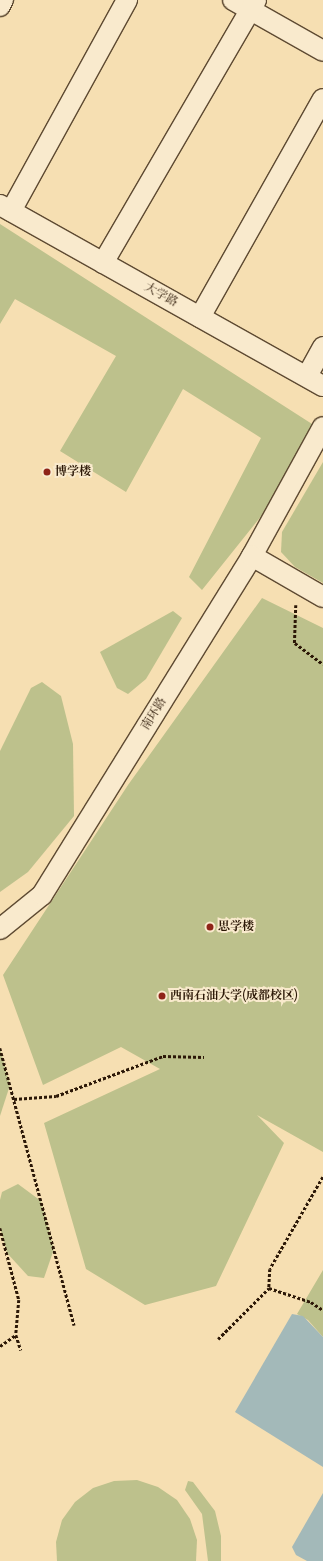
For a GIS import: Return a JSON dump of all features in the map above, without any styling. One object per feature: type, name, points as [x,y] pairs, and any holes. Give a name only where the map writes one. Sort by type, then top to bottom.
[{"type":"street","points":[[0,6],[3,0]]},
{"type":"street","points":[[6,208],[127,0]]},
{"type":"street","points":[[233,0],[253,5],[323,50]]},
{"type":"street","points":[[103,263],[253,5]]},
{"type":"street","points":[[200,317],[323,99]]},
{"type":"street","name":"大学路","points":[[6,208],[315,381]]},
{"type":"street","points":[[315,381],[323,347]]},
{"type":"street","name":"南环路","points":[[0,929],[42,895],[252,556],[323,427]]},
{"type":"street","points":[[252,556],[323,597]]},
{"type":"path","points":[[298,582],[295,643],[323,664]]},
{"type":"path","points":[[0,1048],[74,1325]]},
{"type":"path","points":[[14,1099],[56,1096],[163,1056],[204,1057]]},
{"type":"path","points":[[218,1339],[269,1288],[270,1269],[323,1177]]},
{"type":"path","points":[[0,1228],[19,1300],[16,1335],[21,1350]]},
{"type":"path","points":[[269,1288],[311,1302],[323,1310]]},
{"type":"path","points":[[0,1346],[16,1335]]},
{"type":"green space","points":[[0,224],[323,431],[323,439],[202,590],[189,577],[261,438],[183,389],[126,492],[60,451],[116,356],[15,299],[0,324]]},
{"type":"green space","points":[[323,462],[323,583],[295,567],[281,552],[282,532]]},
{"type":"green space","points":[[262,598],[323,628],[323,1152],[257,1115],[284,1143],[216,1286],[145,1305],[86,1269],[44,1123],[160,1069],[121,1047],[43,1085],[3,975],[128,785]]},
{"type":"green space","points":[[173,611],[182,618],[146,679],[128,694],[117,688],[100,652]]},
{"type":"green space","points":[[42,682],[61,696],[73,744],[74,816],[28,872],[0,892],[0,751],[31,688]]},
{"type":"green space","points":[[0,1048],[10,1085],[0,1116]]},
{"type":"green space","points":[[18,1184],[41,1201],[54,1249],[44,1278],[28,1276],[7,1253],[0,1228],[0,1200],[2,1192]]},
{"type":"green space","points":[[323,1270],[323,1337],[308,1320],[297,1314]]},
{"type":"green space","points":[[137,1480],[158,1487],[177,1500],[190,1519],[197,1540],[196,1561],[57,1561],[56,1542],[62,1520],[75,1502],[93,1488],[114,1481]]},
{"type":"green space","points":[[188,1481],[193,1482],[215,1511],[221,1536],[221,1561],[208,1561],[202,1514],[185,1490]]},
{"type":"shaded area","points":[[292,1314],[303,1316],[323,1337],[323,1467],[235,1412]]},
{"type":"shaded area","points":[[323,1493],[323,1561],[307,1561],[296,1555],[292,1547]]},
{"type":"place","name":"博学楼","points":[[47,472]]},
{"type":"place","name":"思学楼","points":[[210,927]]},
{"type":"place","name":"西南石油大学(成都校区)","points":[[162,996]]}]
